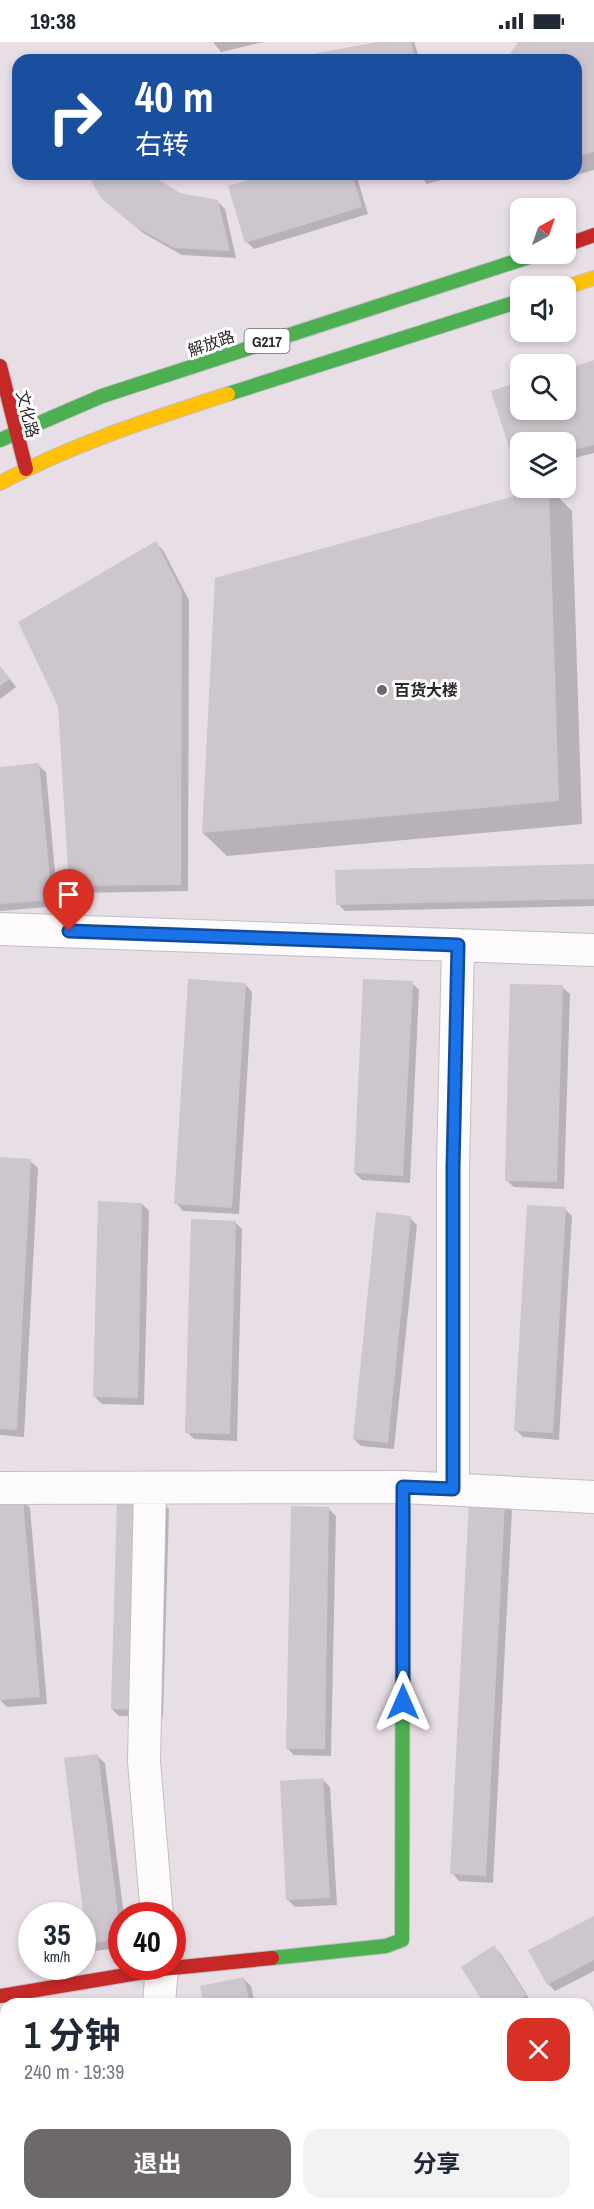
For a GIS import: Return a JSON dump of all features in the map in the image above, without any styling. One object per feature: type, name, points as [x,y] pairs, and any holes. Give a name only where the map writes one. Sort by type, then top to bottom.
[{"type":"main road","points":[[576,241],[594,235]]},
{"type":"main road","name":"解放路","points":[[0,440],[102,396],[510,263]]},
{"type":"main road","points":[[576,284],[594,278]]},
{"type":"main road","name":"G217","points":[[0,483],[26,469],[137,423],[510,304]]},
{"type":"main road","name":"文化路","points":[[0,366],[15,433],[26,469]]},
{"type":"main road","points":[[186,1966],[386,1946],[402,1940],[403,1487]]},
{"type":"main road","points":[[0,1996],[108,1977]]},
{"type":"street","points":[[0,929],[594,950]]},
{"type":"street","points":[[453,1489],[453,1168],[458,945]]},
{"type":"street","points":[[0,1488],[403,1487],[594,1497]]},
{"type":"street","points":[[150,1489],[144,1761],[157,1902]]},
{"type":"street","points":[[160,1998],[161,1980]]},
{"type":"building","points":[[378,42],[412,42],[413,54],[312,54]]},
{"type":"building","points":[[518,42],[594,42],[594,152],[582,155],[582,54],[510,54]]},
{"type":"building","points":[[90,180],[159,180],[180,193],[218,200],[230,251],[174,248],[134,226],[101,198]]},
{"type":"building","points":[[248,180],[354,180],[362,207],[245,243],[228,186]]},
{"type":"building","points":[[594,360],[594,445],[576,450],[576,432],[510,432],[510,450],[491,391],[510,385],[510,420],[576,420],[576,366]]},
{"type":"building","name":"百货大楼","points":[[510,497],[549,498],[559,801],[202,833],[215,578]]},
{"type":"building","points":[[156,541],[182,592],[181,885],[69,886],[58,706],[18,622]]},
{"type":"building","points":[[0,666],[10,679],[0,686]]},
{"type":"building","points":[[39,763],[52,900],[0,904],[0,767]]},
{"type":"building","points":[[594,864],[594,899],[336,905],[335,870]]},
{"type":"building","points":[[188,979],[246,983],[232,1208],[174,1204]]},
{"type":"building","points":[[363,979],[413,981],[403,1176],[354,1173]]},
{"type":"building","points":[[510,984],[563,985],[557,1182],[505,1181]]},
{"type":"building","points":[[0,1157],[31,1159],[17,1430],[0,1429]]},
{"type":"building","points":[[98,1201],[142,1203],[138,1398],[93,1397]]},
{"type":"building","points":[[527,1205],[566,1207],[553,1433],[514,1431]]},
{"type":"building","points":[[376,1212],[411,1216],[388,1443],[353,1439]]},
{"type":"building","points":[[191,1219],[236,1221],[230,1434],[185,1433]]},
{"type":"building","points":[[23,1499],[40,1697],[0,1700],[0,1501]]},
{"type":"building","points":[[117,1499],[163,1501],[156,1711],[111,1709]]},
{"type":"building","points":[[469,1500],[505,1502],[486,1876],[450,1874]]},
{"type":"building","points":[[291,1506],[329,1507],[325,1749],[286,1749]]},
{"type":"building","points":[[98,1754],[116,1902],[108,1902],[108,1941],[96,1943],[96,1902],[82,1902],[64,1758]]},
{"type":"building","points":[[323,1778],[330,1898],[286,1900],[280,1781]]},
{"type":"building","points":[[594,1916],[594,1960],[547,1985],[528,1950]]},
{"type":"building","points":[[494,1945],[526,1995],[522,1998],[480,1998],[461,1967]]},
{"type":"building","points":[[244,1977],[249,1998],[202,1998],[200,1986]]},
{"type":"traffic: fast","points":[[0,440],[102,396],[510,263]]},
{"type":"traffic: fast","points":[[228,394],[510,304]]},
{"type":"traffic: fast","points":[[272,1958],[386,1946],[402,1940],[403,1487]]},
{"type":"traffic: slow","points":[[576,284],[594,278]]},
{"type":"traffic: slow","points":[[0,483],[83,444],[228,394]]},
{"type":"traffic: jam","points":[[576,241],[594,235]]},
{"type":"traffic: jam","points":[[0,366],[26,469]]},
{"type":"traffic: jam","points":[[0,1996],[162,1969],[272,1958]]},
{"type":"place","name":"百货大楼","points":[[382,690]]},
{"type":"route","points":[[69,931],[458,945],[453,1168],[453,1489],[403,1487],[403,1702]]}]
